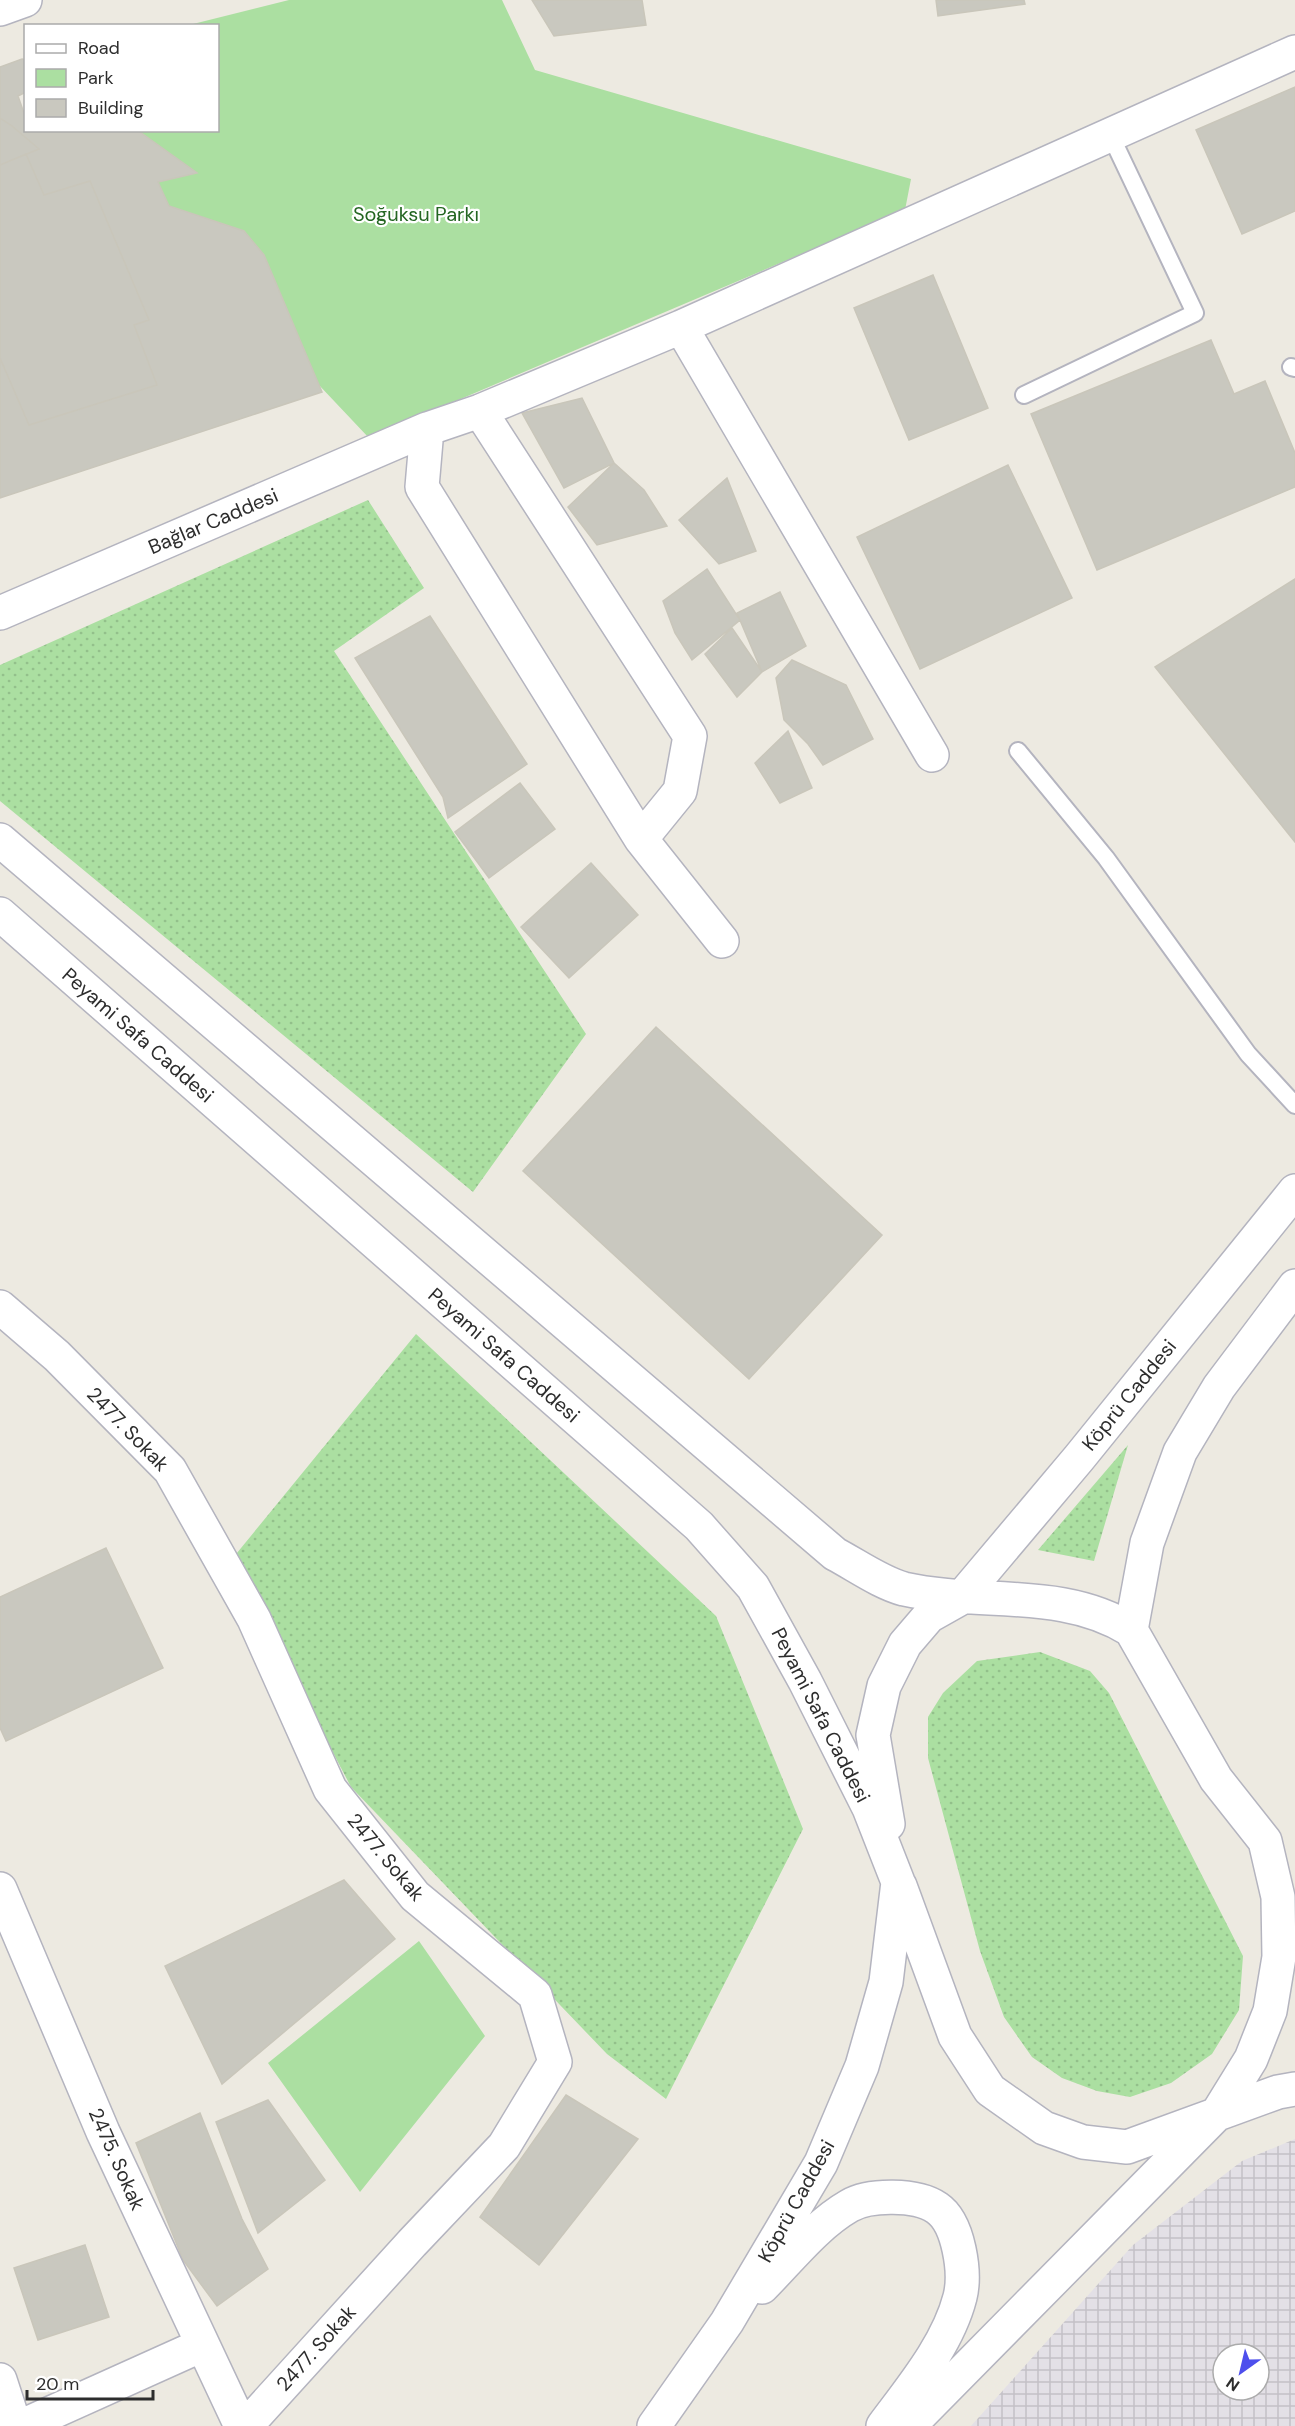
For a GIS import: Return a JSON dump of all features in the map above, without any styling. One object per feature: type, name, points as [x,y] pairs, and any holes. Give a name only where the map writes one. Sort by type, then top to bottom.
[{"type":"street","points":[[0,9],[25,0]]},
{"type":"street","name":"Bağlar Caddesi","points":[[0,613],[427,429],[480,411],[681,327],[1295,52]]},
{"type":"street","points":[[681,327],[932,755]]},
{"type":"street","points":[[480,411],[690,736],[680,791],[641,839]]},
{"type":"street","points":[[427,429],[422,487],[641,839],[722,941]]},
{"type":"street","points":[[0,840],[835,1554],[902,1588],[961,1598],[1025,1600],[1073,1606],[1113,1619],[1131,1630],[1216,1779],[1265,1841],[1295,1861]]},
{"type":"street","name":"Peyami Safa Caddesi","points":[[0,914],[699,1526],[753,1587],[805,1681],[869,1808],[898,1882]]},
{"type":"street","name":"Köprü Caddesi","points":[[961,1598],[1079,1458],[1295,1191]]},
{"type":"street","points":[[1131,1630],[1147,1543],[1180,1452],[1219,1387],[1295,1286]]},
{"type":"street","name":"2477. Sokak","points":[[0,1307],[57,1356],[170,1470],[254,1619],[330,1789],[415,1896],[535,1995],[555,2062],[504,2146],[412,2243],[246,2426]]},
{"type":"street","points":[[961,1598],[929,1616],[905,1644],[884,1686],[873,1735],[898,1882],[955,2036],[990,2090],[1044,2128],[1083,2142],[1127,2147],[1278,2092],[1295,2090]]},
{"type":"street","points":[[909,2426],[1217,2114],[1251,2059],[1270,2011],[1279,1957],[1278,1897],[1265,1841]]},
{"type":"street","name":"Köprü Caddesi","points":[[654,2426],[727,2322],[821,2163],[862,2066],[886,1982],[898,1882]]},
{"type":"street","name":"2475. Sokak","points":[[0,1889],[103,2132],[241,2426]]},
{"type":"street","points":[[727,2322],[816,2232],[850,2205],[882,2195],[916,2201],[938,2208],[955,2233],[962,2264],[960,2295],[949,2329],[883,2426]]},
{"type":"street","points":[[22,2426],[202,2345]]},
{"type":"street","points":[[0,2380],[15,2426]]},
{"type":"lane","points":[[1024,395],[1195,314],[1110,134]]},
{"type":"lane","points":[[1018,751],[1106,858],[1248,1054],[1295,1106]]},
{"type":"shaded area","points":[[1295,2139],[1295,2426],[971,2426],[1133,2245],[1242,2161]]},
{"type":"green space","name":"Soğuksu Parkı","points":[[289,0],[502,0],[535,70],[911,179],[905,210],[369,438],[80,132],[219,132],[219,24],[193,24]]},
{"type":"green space","points":[[368,500],[424,588],[334,651],[586,1034],[473,1192],[0,801],[0,665]]},
{"type":"green space","points":[[416,1334],[716,1616],[803,1829],[666,2099],[607,2054],[351,1787],[232,1559]]},
{"type":"green space","points":[[1128,1445],[1094,1561],[1038,1550]]},
{"type":"green space","points":[[1040,1652],[1090,1671],[1109,1693],[1243,1956],[1239,2010],[1212,2054],[1171,2083],[1130,2097],[1097,2091],[1062,2078],[1032,2057],[1004,2017],[980,1951],[928,1758],[928,1717],[943,1693],[977,1661]]},
{"type":"green space","points":[[419,1941],[485,2036],[360,2192],[268,2063]]},
{"type":"building","points":[[532,0],[642,0],[646,25],[554,36]]},
{"type":"building","points":[[936,0],[1024,0],[1025,4],[938,16]]},
{"type":"building","points":[[24,60],[24,93],[18,96],[24,113],[24,132],[140,132],[197,173],[158,182],[169,206],[244,231],[264,255],[322,392],[0,498],[0,67]]},
{"type":"building","points":[[1295,87],[1295,211],[1242,234],[1196,130]]},
{"type":"building","points":[[0,118],[12,126],[39,149],[0,165]]},
{"type":"building","points":[[26,154],[44,195],[90,181],[149,320],[134,325],[157,385],[29,425],[0,358],[0,165]]},
{"type":"building","points":[[933,275],[988,408],[909,440],[854,308]]},
{"type":"building","points":[[1211,340],[1234,394],[1265,381],[1295,453],[1295,487],[1097,570],[1031,414]]},
{"type":"building","points":[[582,398],[614,463],[564,488],[522,413]]},
{"type":"building","points":[[614,463],[644,490],[667,526],[597,545],[568,507]]},
{"type":"building","points":[[1008,465],[1072,598],[920,669],[857,537]]},
{"type":"building","points":[[727,478],[756,551],[719,564],[679,520]]},
{"type":"building","points":[[707,569],[740,620],[692,660],[675,633],[663,601]]},
{"type":"building","points":[[1295,579],[1295,842],[1155,667]]},
{"type":"building","points":[[780,592],[806,646],[762,672],[737,613]]},
{"type":"building","points":[[430,616],[527,764],[448,818],[443,797],[355,658]]},
{"type":"building","points":[[732,628],[762,672],[737,697],[705,654]]},
{"type":"building","points":[[792,660],[846,685],[873,739],[823,765],[808,744],[784,720],[776,678]]},
{"type":"building","points":[[788,731],[812,788],[780,803],[755,763]]},
{"type":"building","points":[[520,783],[555,829],[489,878],[455,832]]},
{"type":"building","points":[[591,863],[638,915],[569,978],[521,927]]},
{"type":"building","points":[[656,1027],[882,1235],[749,1379],[523,1171]]},
{"type":"building","points":[[106,1548],[163,1668],[6,1741],[0,1728],[0,1597]]},
{"type":"building","points":[[344,1880],[395,1939],[222,2084],[165,1966]]},
{"type":"building","points":[[566,2095],[638,2139],[539,2265],[480,2217]]},
{"type":"building","points":[[268,2100],[325,2180],[258,2233],[216,2122]]},
{"type":"building","points":[[200,2113],[242,2219],[268,2269],[217,2306],[183,2260],[136,2143]]},
{"type":"building","points":[[85,2245],[109,2317],[38,2340],[14,2268]]}]
